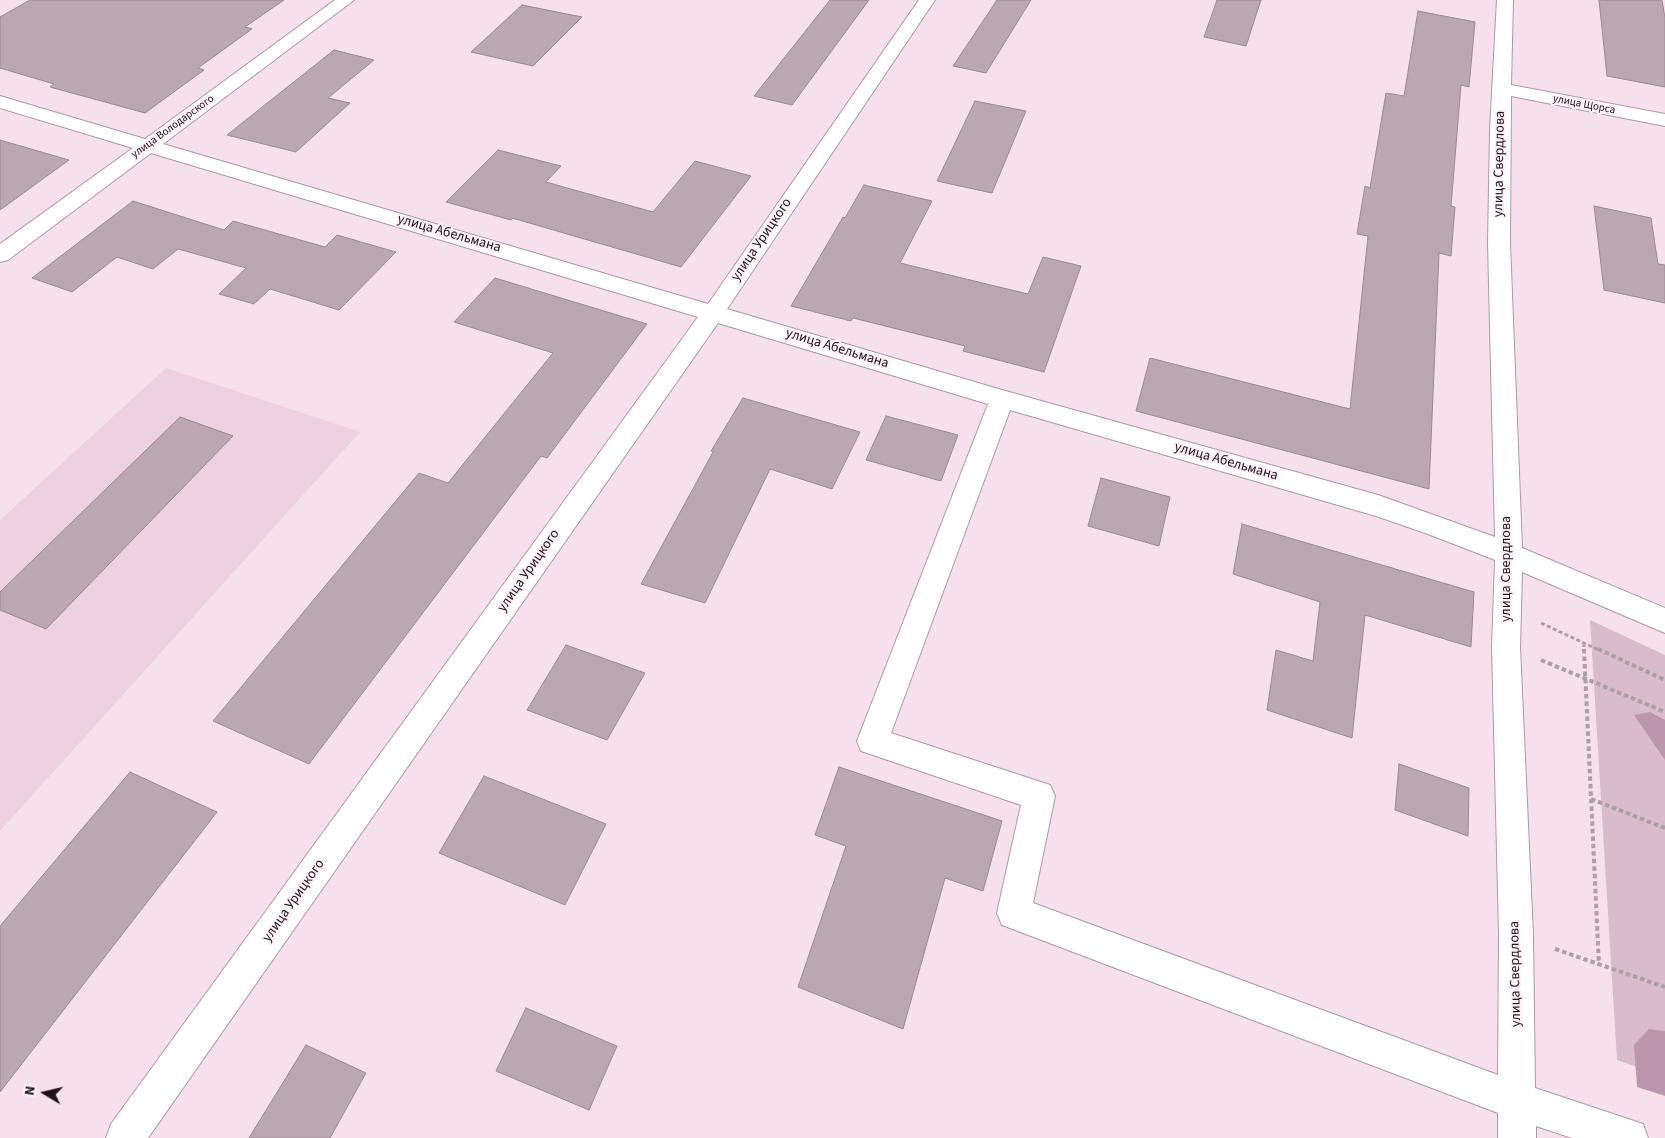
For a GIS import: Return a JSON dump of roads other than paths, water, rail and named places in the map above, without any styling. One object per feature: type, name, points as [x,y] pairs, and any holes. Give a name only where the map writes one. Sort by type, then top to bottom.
[{"type":"street","name":"улица Володарского","points":[[0,255],[148,144],[346,0]]},
{"type":"street","name":"улица Урицкого","points":[[125,1138],[714,312],[927,0]]},
{"type":"street","name":"улица Свердлова","points":[[1505,0],[1500,129],[1499,242],[1508,554],[1506,647],[1516,935],[1517,1138]]},
{"type":"street","name":"улица Щорса","points":[[1503,89],[1665,120]]},
{"type":"street","name":"улица Абельмана","points":[[0,102],[148,144],[1002,399],[1378,506],[1437,526],[1508,554],[1665,620]]},
{"type":"street","points":[[1002,399],[872,741],[1039,796],[1014,913],[1517,1101],[1629,1138]]}]
